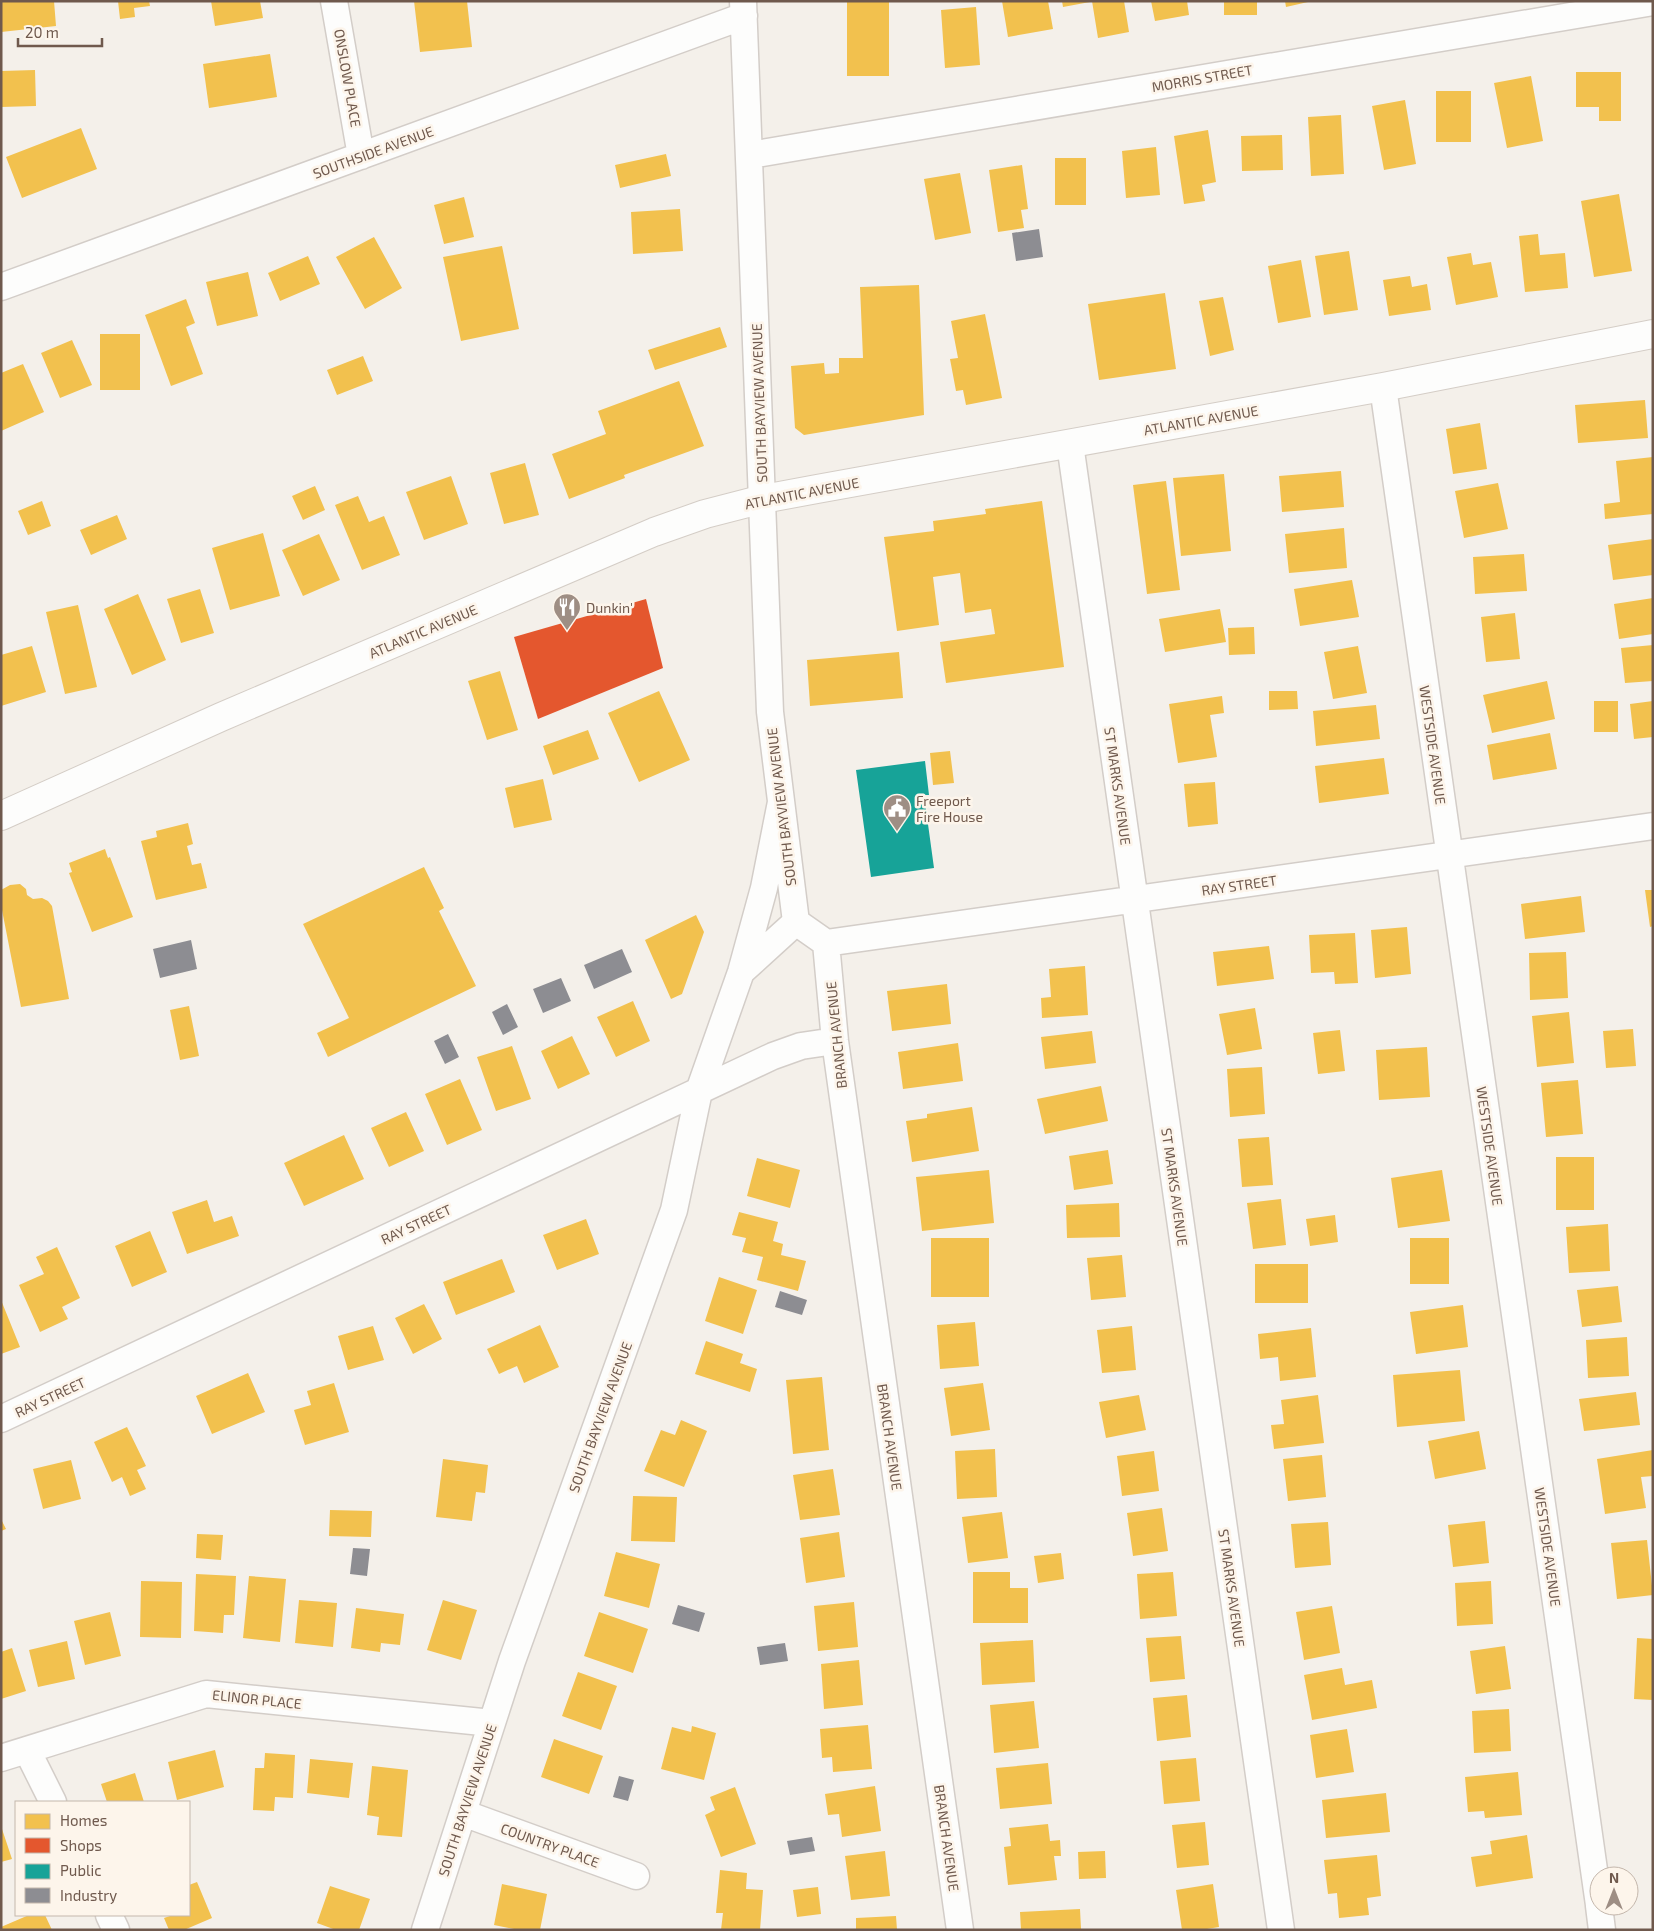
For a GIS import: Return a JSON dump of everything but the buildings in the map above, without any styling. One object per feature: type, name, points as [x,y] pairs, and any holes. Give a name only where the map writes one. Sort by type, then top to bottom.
[{"type":"main road","name":"ATLANTIC AVENUE","points":[[1,816],[221,717],[654,532],[705,514],[763,499],[1383,386],[1653,334]]},
{"type":"street","name":"ONSLOW PLACE","points":[[334,1],[362,156]]},
{"type":"street","name":"MORRIS STREET","points":[[750,155],[1653,2]]},
{"type":"street","name":"SOUTHSIDE AVENUE","points":[[1,286],[362,156],[744,9]]},
{"type":"street","name":"SOUTH BAYVIEW AVENUE","points":[[425,1930],[492,1723],[674,1210],[699,1091],[741,972],[796,922],[770,712],[744,9]]},
{"type":"street","name":"WESTSIDE AVENUE","points":[[1383,386],[1593,1866]]},
{"type":"street","name":"ST MARKS AVENUE","points":[[1070,444],[1281,1930]]},
{"type":"street","points":[[741,972],[764,888],[781,802]]},
{"type":"street","name":"RAY STREET","points":[[826,943],[1653,826]]},
{"type":"street","points":[[796,922],[826,943]]},
{"type":"street","name":"BRANCH AVENUE","points":[[826,943],[835,1041],[960,1930]]},
{"type":"street","name":"RAY STREET","points":[[1,1419],[773,1056],[801,1046],[835,1041]]},
{"type":"street","name":"ELINOR PLACE","points":[[1,1758],[206,1694],[492,1723]]},
{"type":"street","points":[[27,1750],[52,1801]]},
{"type":"street","name":"COUNTRY PLACE","points":[[464,1813],[636,1876]]},
{"type":"street","points":[[109,1916],[116,1930]]},
{"type":"street","name":"WESTSIDE AVENUE","points":[[1600,1916],[1602,1930]]},
{"type":"place","name":"Dunkin'","points":[[567,631]]},
{"type":"place","name":"Freeport Fire House","points":[[897,832]]}]
